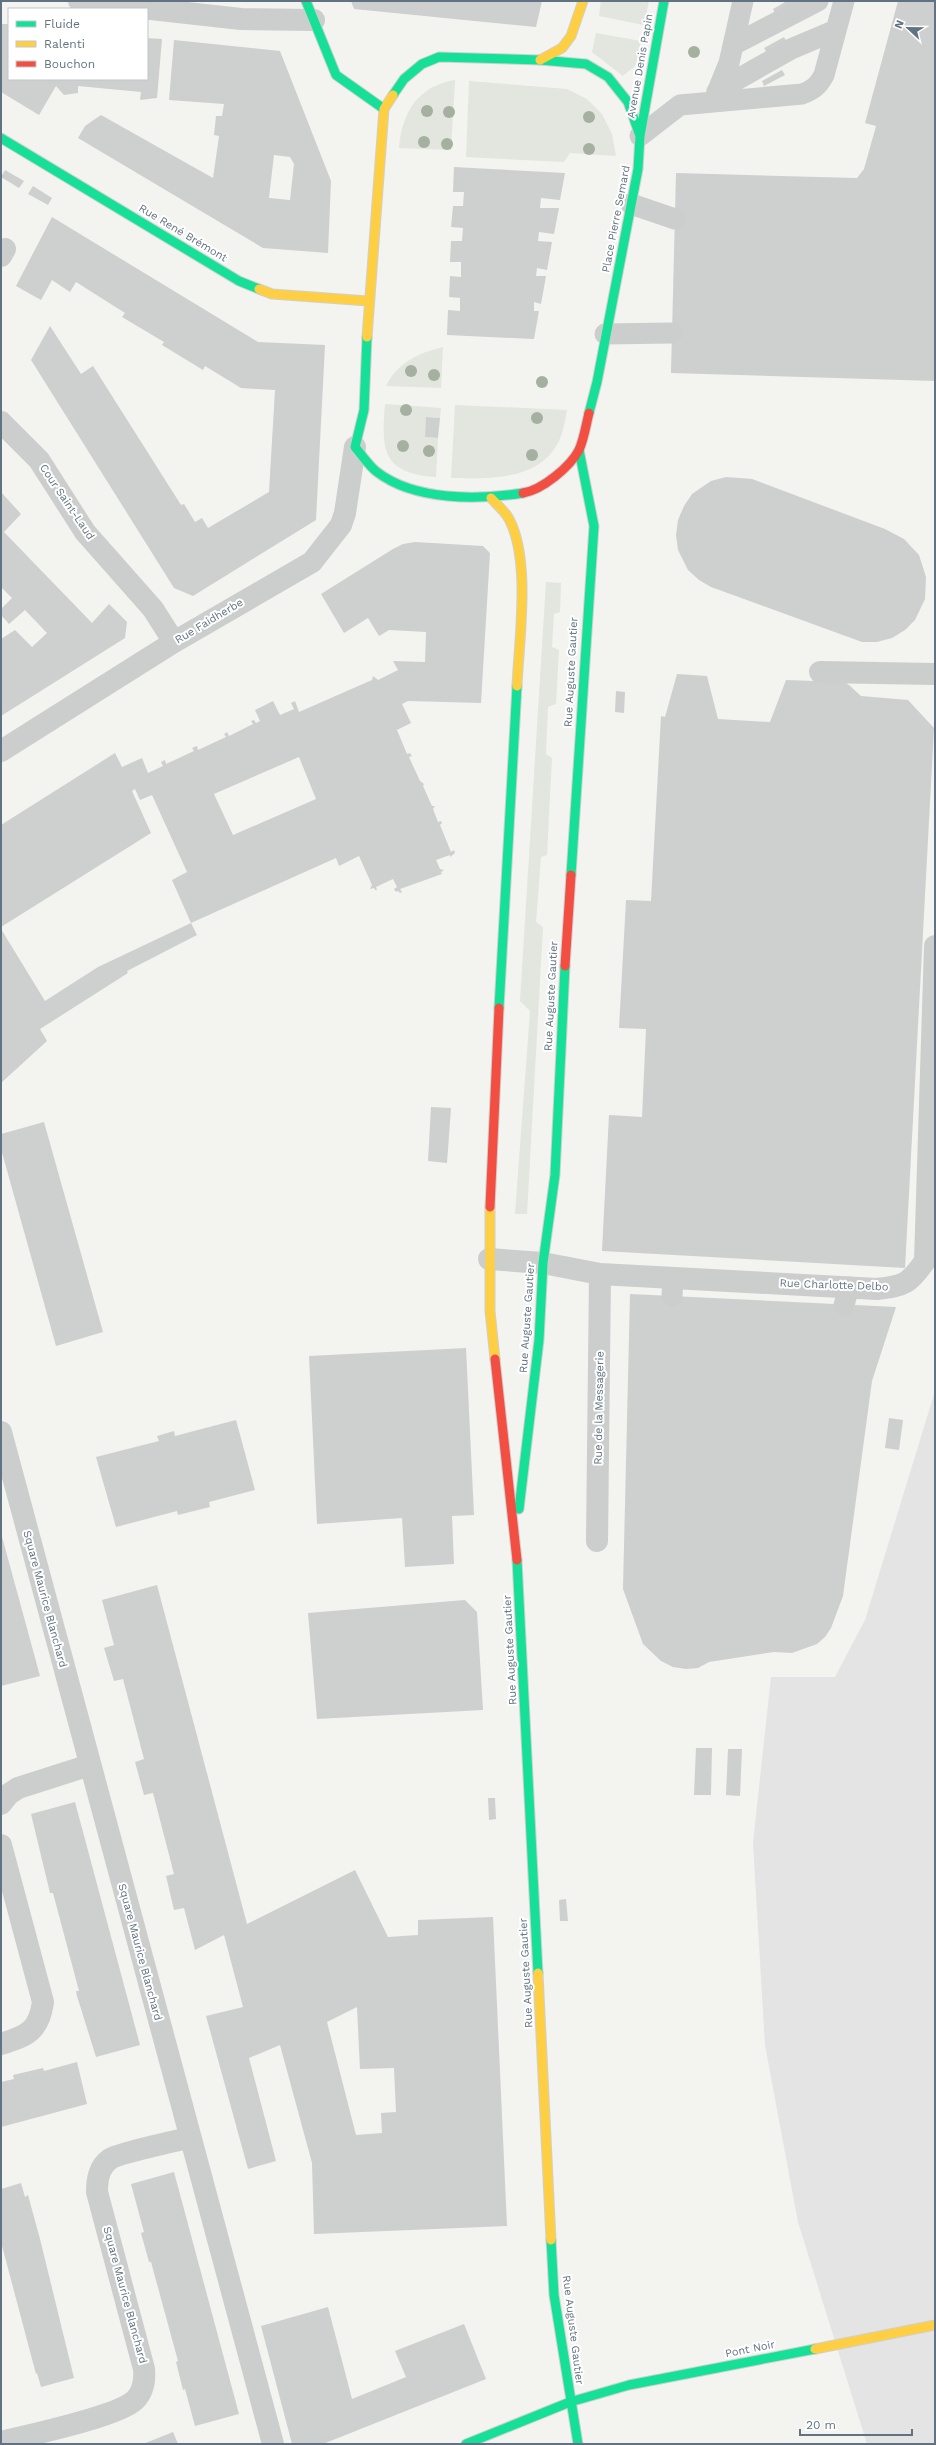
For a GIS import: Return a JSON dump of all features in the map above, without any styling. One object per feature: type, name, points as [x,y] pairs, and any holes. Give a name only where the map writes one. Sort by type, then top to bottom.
[{"type":"street","points":[[79,1],[142,8]]},
{"type":"street","points":[[540,60],[562,48],[571,36],[583,1]]},
{"type":"street","name":"Avenue Denis Papin","points":[[640,136],[664,1]]},
{"type":"street","points":[[148,9],[242,19],[310,11],[336,75],[350,86],[370,97],[384,109]]},
{"type":"street","name":"Place Pierre Semard","points":[[439,57],[540,60],[586,64],[608,77],[628,102],[640,136],[638,169],[605,334],[597,382],[579,450],[558,475],[529,492],[491,498],[424,493],[407,489],[377,472],[355,447],[364,410],[368,301],[384,109],[404,79],[422,64],[439,57]]},
{"type":"street","name":"Rue René Brémont","points":[[1,138],[239,281],[272,294],[368,301]]},
{"type":"street","name":"Cour Saint-Laud","points":[[1,422],[38,460],[85,532],[153,609],[174,642]]},
{"type":"street","name":"Rue Faidherbe","points":[[1,751],[174,642],[312,562],[341,525],[345,514],[355,447]]},
{"type":"street","name":"Rue Auguste Gautier","points":[[516,1542],[539,1340],[543,1263],[555,1175],[560,1045],[586,614],[594,526],[579,450]]},
{"type":"street","name":"Rue Auguste Gautier","points":[[491,498],[509,519],[517,541],[520,569],[519,640],[490,1183],[490,1311],[505,1464],[516,1542],[554,2295],[570,2402],[578,2444]]},
{"type":"street","points":[[820,672],[935,674]]},
{"type":"street","name":"Rue Charlotte Delbo","points":[[490,1259],[543,1263],[672,1287],[847,1296],[877,1289],[902,1287],[914,1277],[925,1261],[935,946]]},
{"type":"street","name":"Rue de la Messagerie","points":[[597,1541],[600,1274]]},
{"type":"street","name":"Square Maurice Blanchard","points":[[1,1432],[273,2444]]},
{"type":"street","points":[[1,1804],[8,1794],[18,1788],[90,1765]]},
{"type":"street","points":[[1,1845],[43,2002],[41,2012],[32,2030],[25,2037],[1,2044]]},
{"type":"street","name":"Square Maurice Blanchard","points":[[1,2442],[119,2411],[129,2406],[140,2394],[145,2379],[144,2369],[97,2192],[97,2182],[100,2171],[111,2158],[190,2138]]},
{"type":"street","name":"Pont Noir","points":[[466,2444],[570,2402],[629,2385],[935,2325]]},
{"type":"lane","points":[[733,45],[818,1]]},
{"type":"lane","points":[[640,136],[680,105],[715,97],[802,94],[811,90],[819,84],[824,75],[844,1]]},
{"type":"lane","points":[[715,97],[729,63],[746,3]]},
{"type":"lane","points":[[715,97],[791,49],[836,30]]},
{"type":"lane","points":[[631,204],[675,219]]},
{"type":"lane","points":[[605,334],[672,333]]},
{"type":"shaded area","points":[[601,1],[649,1],[644,25],[599,16]]},
{"type":"shaded area","points":[[596,33],[641,41],[636,65],[623,76],[592,52]]},
{"type":"shaded area","points":[[455,80],[451,150],[399,148],[404,123],[408,112],[414,103],[431,88],[442,83]]},
{"type":"shaded area","points":[[469,81],[567,89],[587,99],[602,114],[612,134],[616,156],[570,153],[564,162],[466,157]]},
{"type":"shaded area","points":[[443,347],[441,388],[386,386],[397,371],[410,360],[426,352]]},
{"type":"shaded area","points":[[385,404],[441,408],[440,418],[426,417],[425,437],[438,438],[436,477],[418,475],[405,471],[396,465],[389,457],[385,447],[384,435]]},
{"type":"shaded area","points":[[455,405],[567,410],[563,431],[558,443],[549,455],[538,465],[525,471],[510,475],[480,478],[451,478]]},
{"type":"shaded area","points":[[546,582],[561,583],[560,612],[554,614],[552,647],[559,650],[556,704],[548,707],[546,754],[552,758],[547,855],[541,857],[536,922],[543,927],[527,1214],[515,1214],[530,1011],[520,1001]]},
{"type":"shaded area","points":[[935,1391],[935,2444],[867,2444],[798,2222],[765,2045],[753,1843],[771,1677],[835,1677],[865,1620]]},
{"type":"building","points":[[351,1],[542,1],[536,27],[354,9]]},
{"type":"building","points":[[787,1],[796,3],[775,13],[773,9]]},
{"type":"building","points":[[898,1],[935,1],[935,381],[671,373],[676,173],[857,178],[864,169],[876,126],[865,123]]},
{"type":"building","points":[[1,24],[8,24],[8,80],[148,80],[148,38],[162,39],[157,98],[140,100],[141,92],[78,86],[78,93],[64,95],[56,86],[39,115],[1,92]]},
{"type":"building","points":[[784,37],[787,42],[767,53],[764,48]]},
{"type":"building","points":[[174,40],[280,51],[331,181],[328,253],[263,248],[78,138],[85,126],[101,115],[213,178],[219,136],[214,135],[216,116],[222,116],[224,104],[169,100]],"holes":[[[274,155],[290,157],[294,164],[290,200],[269,198]]]},
{"type":"building","points":[[782,70],[785,75],[764,86],[762,81]]},
{"type":"building","points":[[454,167],[565,173],[560,200],[541,198],[540,208],[559,208],[554,234],[539,232],[538,241],[552,242],[547,270],[537,268],[536,276],[546,276],[541,304],[534,302],[534,311],[539,311],[534,339],[447,335],[448,310],[460,311],[460,298],[449,297],[450,276],[461,277],[461,262],[450,262],[451,241],[462,241],[463,228],[451,227],[453,206],[463,206],[464,192],[453,192]]},
{"type":"building","points":[[5,170],[24,181],[19,188],[1,177]]},
{"type":"building","points":[[33,186],[52,198],[48,205],[28,194]]},
{"type":"building","points":[[52,217],[258,342],[325,345],[316,520],[193,596],[174,588],[31,360],[50,326],[81,374],[93,366],[181,505],[184,504],[195,522],[202,518],[208,528],[269,492],[275,390],[241,388],[205,366],[203,370],[162,345],[164,342],[122,317],[125,313],[76,282],[70,292],[52,280],[41,300],[16,286]]},
{"type":"building","points":[[426,417],[440,418],[438,438],[425,437]]},
{"type":"building","points":[[726,477],[752,479],[885,529],[904,539],[919,555],[926,577],[925,599],[915,620],[905,630],[892,638],[877,642],[862,642],[711,587],[699,580],[688,570],[678,550],[676,535],[678,520],[684,506],[692,494],[711,481]]},
{"type":"building","points":[[1,492],[21,514],[4,532],[92,623],[109,604],[127,622],[125,638],[1,716],[1,639],[15,630],[32,647],[47,633],[25,610],[9,624],[1,615],[1,609],[12,598],[1,587]]},
{"type":"building","points":[[415,542],[483,546],[490,553],[481,703],[408,701],[402,704],[411,723],[397,730],[407,754],[410,753],[412,756],[409,757],[420,781],[424,784],[423,786],[432,806],[435,806],[433,809],[438,822],[441,821],[442,823],[440,825],[451,852],[454,850],[455,853],[450,857],[450,855],[436,860],[440,869],[444,870],[441,872],[442,874],[400,889],[402,892],[400,893],[398,891],[396,892],[394,889],[397,887],[393,879],[376,887],[377,890],[375,890],[374,888],[370,889],[372,885],[359,856],[339,866],[336,858],[191,923],[172,880],[187,872],[152,795],[140,800],[135,789],[132,791],[151,833],[1,927],[1,825],[115,753],[122,767],[142,758],[148,773],[163,766],[161,762],[165,760],[166,764],[194,751],[192,748],[197,746],[198,750],[226,737],[224,734],[227,732],[229,736],[253,724],[251,721],[254,720],[256,723],[260,721],[255,710],[273,701],[280,715],[294,709],[291,703],[295,701],[299,712],[372,680],[373,676],[378,680],[398,670],[393,661],[425,662],[426,632],[389,630],[379,636],[368,618],[344,633],[321,594],[403,544]],"holes":[[[299,757],[316,799],[233,835],[214,794]]]},
{"type":"building","points":[[677,674],[707,676],[718,719],[770,722],[786,680],[844,682],[861,696],[908,700],[934,728],[905,1268],[602,1251],[609,1115],[642,1117],[646,1029],[619,1028],[626,900],[651,901],[661,716],[665,717]]},
{"type":"building","points":[[616,691],[625,692],[624,713],[615,712]]},
{"type":"building","points":[[191,923],[197,935],[127,971],[128,973],[40,1029],[47,1041],[1,1083],[1,929],[45,1001],[98,967]]},
{"type":"building","points":[[431,1107],[451,1108],[447,1163],[428,1161]]},
{"type":"building","points":[[44,1122],[103,1332],[56,1346],[1,1149],[1,1134]]},
{"type":"building","points":[[630,1294],[896,1307],[872,1381],[843,1596],[831,1628],[825,1637],[817,1644],[792,1653],[774,1652],[709,1662],[698,1668],[686,1669],[673,1667],[661,1661],[643,1644],[623,1589]]},
{"type":"building","points":[[466,1348],[474,1515],[452,1516],[454,1564],[405,1567],[402,1518],[317,1524],[309,1356]]},
{"type":"building","points":[[889,1418],[903,1420],[899,1450],[885,1448]]},
{"type":"building","points":[[236,1420],[255,1490],[209,1502],[210,1507],[178,1515],[177,1511],[116,1527],[96,1457],[159,1441],[157,1436],[174,1431],[175,1436]]},
{"type":"building","points":[[1,1533],[40,1676],[1,1686]]},
{"type":"building","points":[[157,1585],[247,1924],[355,1870],[388,1937],[418,1935],[418,1920],[493,1917],[507,2226],[314,2234],[312,2163],[280,2045],[249,2058],[276,2161],[248,2169],[206,2016],[243,2007],[224,1935],[195,1950],[184,1908],[174,1910],[166,1876],[174,1874],[153,1793],[144,1795],[135,1762],[144,1759],[123,1679],[114,1681],[104,1648],[114,1645],[102,1600]],"holes":[[[357,2007],[360,2069],[394,2068],[396,2112],[381,2113],[382,2133],[356,2135],[327,2022]]]},
{"type":"building","points":[[465,1600],[477,1612],[483,1710],[317,1719],[308,1613]]},
{"type":"building","points":[[696,1748],[712,1748],[711,1795],[694,1795]]},
{"type":"building","points":[[728,1749],[742,1749],[740,1796],[726,1795]]},
{"type":"building","points":[[488,1798],[495,1798],[496,1819],[489,1820]]},
{"type":"building","points":[[75,1802],[140,2045],[96,2057],[77,1996],[76,1991],[79,1991],[53,1893],[50,1893],[31,1814]]},
{"type":"building","points":[[566,1899],[568,1921],[560,1921],[559,1900]]},
{"type":"building","points":[[77,2062],[87,2104],[1,2127],[1,2082],[14,2079],[13,2075],[43,2068],[44,2071]]},
{"type":"building","points":[[174,2172],[239,2414],[195,2426],[185,2389],[183,2390],[176,2362],[178,2361],[151,2262],[149,2262],[141,2233],[144,2232],[131,2184]]},
{"type":"building","points":[[21,2183],[25,2197],[28,2195],[40,2239],[74,2378],[41,2387],[37,2373],[36,2374],[1,2242],[1,2189]]},
{"type":"building","points":[[328,2307],[352,2399],[406,2377],[395,2351],[464,2324],[486,2379],[323,2444],[292,2444],[261,2326]]},
{"type":"building","points":[[173,2432],[178,2444],[143,2444]]},
{"type":"traffic: fast","points":[[306,1],[336,75],[384,109]]},
{"type":"traffic: fast","points":[[589,413],[597,382],[638,169],[640,136],[664,1]]},
{"type":"traffic: fast","points":[[393,95],[404,79],[422,64],[439,57],[540,60],[586,64],[608,77],[628,102],[640,136]]},
{"type":"traffic: fast","points":[[1,138],[239,281],[259,289]]},
{"type":"traffic: fast","points":[[367,337],[364,410],[355,447],[371,467],[392,482],[428,493],[467,497],[487,497],[523,493]]},
{"type":"traffic: fast","points":[[571,875],[594,526],[579,450]]},
{"type":"traffic: fast","points":[[499,1008],[517,686]]},
{"type":"traffic: fast","points":[[519,1509],[539,1340],[543,1263],[555,1175],[565,966]]},
{"type":"traffic: fast","points":[[517,1560],[538,1973]]},
{"type":"traffic: fast","points":[[551,2240],[554,2295],[578,2444]]},
{"type":"traffic: fast","points":[[466,2444],[570,2402],[629,2385],[815,2349]]},
{"type":"traffic: slow","points":[[540,60],[562,48],[571,36],[583,1]]},
{"type":"traffic: slow","points":[[367,337],[384,109],[393,95]]},
{"type":"traffic: slow","points":[[259,289],[272,294],[368,301]]},
{"type":"traffic: slow","points":[[491,498],[509,519],[516,536],[520,556],[522,601],[517,686]]},
{"type":"traffic: slow","points":[[490,1207],[490,1311],[495,1359]]},
{"type":"traffic: slow","points":[[538,1973],[551,2240]]},
{"type":"traffic: slow","points":[[815,2349],[935,2325]]},
{"type":"traffic: jam","points":[[523,493],[547,483],[575,457],[582,441],[589,413]]},
{"type":"traffic: jam","points":[[565,966],[571,875]]},
{"type":"traffic: jam","points":[[490,1207],[499,1008]]},
{"type":"traffic: jam","points":[[495,1359],[517,1560]]}]
